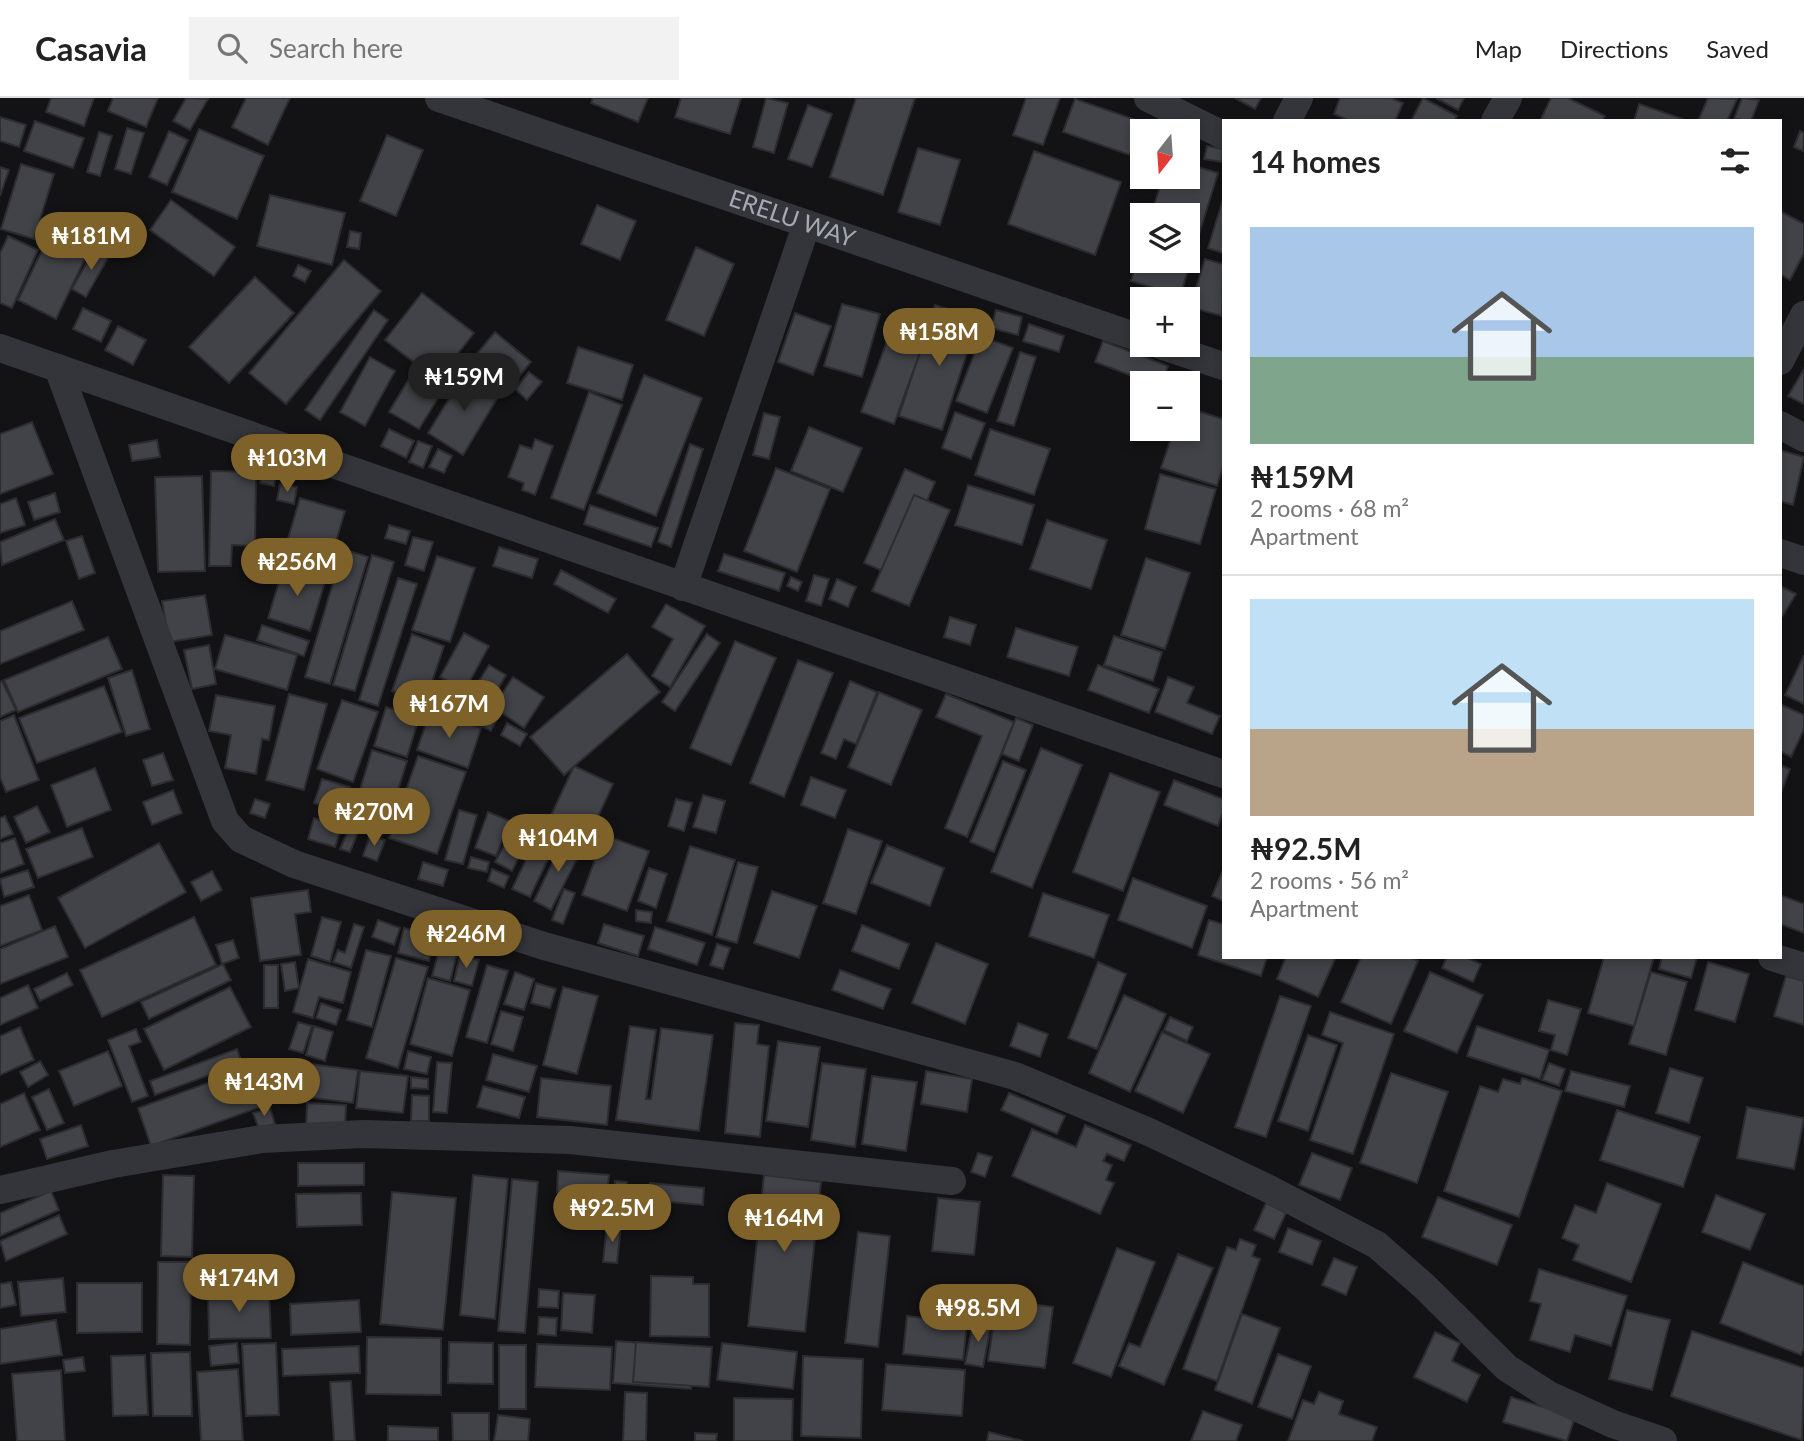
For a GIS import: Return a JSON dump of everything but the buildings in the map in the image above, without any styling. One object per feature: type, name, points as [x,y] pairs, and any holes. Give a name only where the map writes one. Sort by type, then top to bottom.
[{"type":"street","name":"ERELU WAY","points":[[439,98],[806,226],[1130,335]]},
{"type":"street","points":[[1148,98],[1222,135]]},
{"type":"street","points":[[1288,119],[1299,98]]},
{"type":"street","points":[[1496,119],[1508,98]]},
{"type":"street","points":[[683,587],[806,226]]},
{"type":"street","points":[[1782,357],[1804,315]]},
{"type":"street","points":[[0,348],[1222,774]]},
{"type":"street","points":[[1196,357],[1222,366]]},
{"type":"street","points":[[58,368],[225,821],[241,839],[294,864],[544,946],[1015,1076],[1149,1132],[1377,1245],[1424,1286],[1507,1368],[1549,1395],[1613,1424],[1663,1441]]},
{"type":"street","points":[[1782,426],[1804,438]]},
{"type":"street","points":[[1782,553],[1804,561]]},
{"type":"street","points":[[1778,959],[1804,967]]},
{"type":"street","points":[[0,1190],[113,1164],[262,1139],[363,1134],[570,1140],[952,1181]]}]
